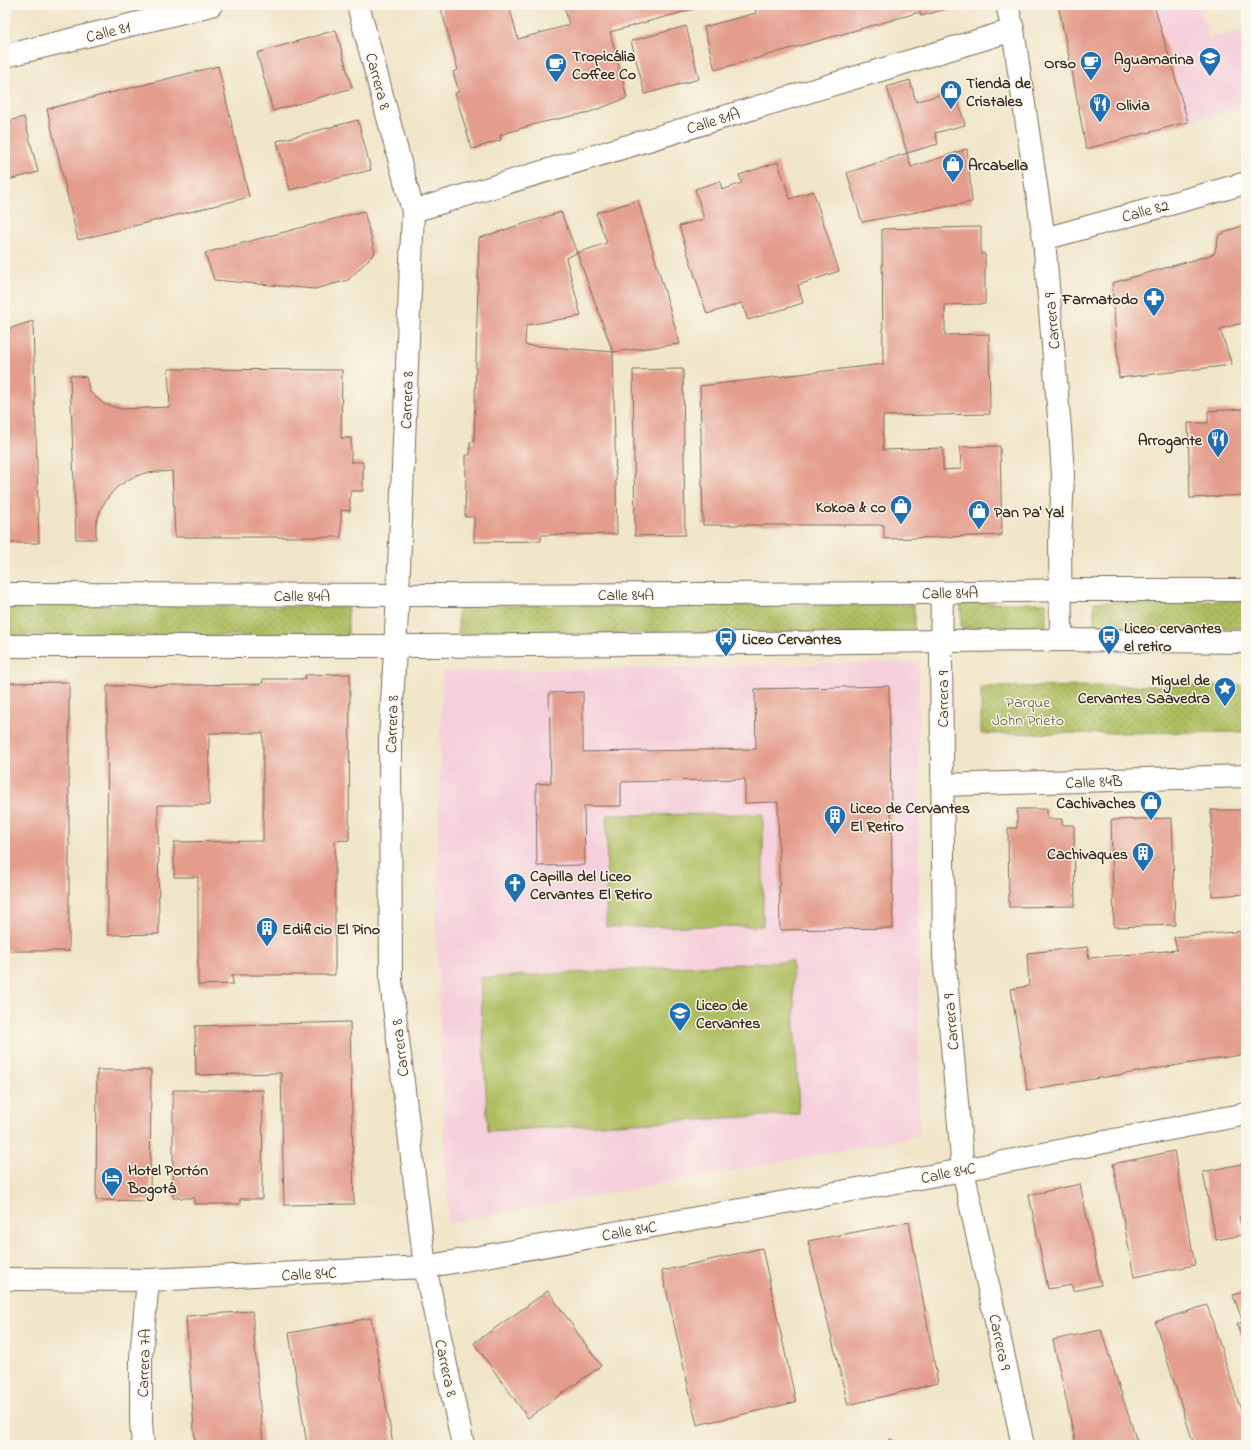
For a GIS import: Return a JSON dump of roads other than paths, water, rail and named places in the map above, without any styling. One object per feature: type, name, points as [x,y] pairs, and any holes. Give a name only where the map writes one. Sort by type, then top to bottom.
[{"type":"street","name":"Calle 81","points":[[5,56],[211,5]]},
{"type":"street","name":"Carrera 8","points":[[358,5],[413,211],[398,595],[390,741],[391,981],[425,1267],[463,1445]]},
{"type":"street","name":"Carrera 9","points":[[1007,5],[1013,30],[1044,239],[1063,475],[1060,542],[1061,640]]},
{"type":"street","name":"Calle 81A","points":[[413,211],[1013,30]]},
{"type":"street","name":"Calle 82","points":[[1044,239],[1246,183]]},
{"type":"street","name":"Calle 84A","points":[[5,594],[398,595],[942,593],[1061,590],[1246,590]]},
{"type":"street","name":"Carrera 9","points":[[942,593],[944,956],[963,1170],[1023,1445]]},
{"type":"street","points":[[5,646],[395,646],[1061,640],[1246,642]]},
{"type":"street","name":"Calle 84B","points":[[942,785],[1246,776]]},
{"type":"street","name":"Calle 84C","points":[[5,1279],[148,1280],[425,1267],[963,1170],[1246,1114]]},
{"type":"street","name":"Carrera 7A","points":[[143,1445],[141,1423],[141,1357],[148,1280]]},
{"type":"place","name":"Aguamarina","points":[[1210,78]]},
{"type":"place","name":"Orso","points":[[1091,82]]},
{"type":"place","name":"Tropicália Coffee Co","points":[[556,84]]},
{"type":"place","name":"Tienda de Cristales","points":[[951,110]]},
{"type":"place","name":"Olivia","points":[[1100,124]]},
{"type":"place","name":"Arcabella","points":[[953,184]]},
{"type":"place","name":"Farmatodo","points":[[1154,318]]},
{"type":"place","name":"Arrogante","points":[[1218,458]]},
{"type":"place","name":"Kokoa & co","points":[[901,526]]},
{"type":"place","name":"Pan Pa' Ya!","points":[[979,530]]},
{"type":"place","name":"Liceo cervantes el retiro","points":[[1109,656]]},
{"type":"place","name":"Liceo Cervantes","points":[[726,658]]},
{"type":"place","name":"Miguel de Cervantes Saavedra","points":[[1225,708]]},
{"type":"place","name":"Cachivaches","points":[[1151,822]]},
{"type":"place","name":"Liceo de Cervantes El Retiro","points":[[835,836]]},
{"type":"place","name":"Cachivaques","points":[[1143,872]]},
{"type":"place","name":"Capilla del Liceo Cervantes El Retiro","points":[[515,904]]},
{"type":"place","name":"Edificio El Pino","points":[[267,948]]},
{"type":"place","name":"Liceo de Cervantes","points":[[680,1032]]},
{"type":"place","name":"Hotel Portón Bogotá","points":[[112,1198]]},
{"type":"park label","name":"Parque John Prieto","points":[[1028,710]]}]
